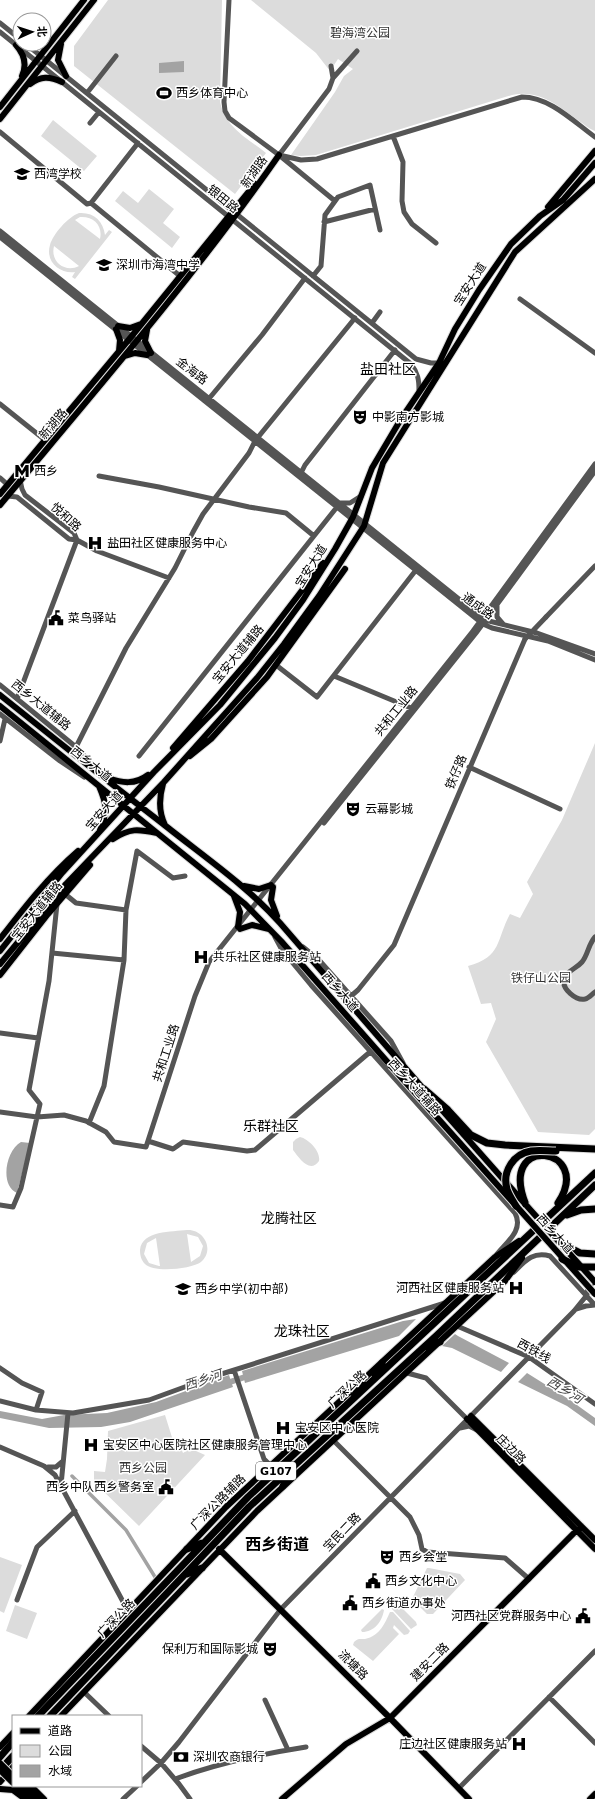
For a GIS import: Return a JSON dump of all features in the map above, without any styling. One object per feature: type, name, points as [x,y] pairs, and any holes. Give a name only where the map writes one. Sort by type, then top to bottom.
[{"type":"highway","points":[[424,1089],[448,1110],[471,1135],[487,1143],[595,1150]]},
{"type":"highway","points":[[516,1206],[507,1189],[506,1182],[508,1168],[517,1157],[529,1151],[595,1150]]},
{"type":"highway","points":[[526,1205],[520,1188],[522,1168],[530,1159],[541,1155],[551,1157],[560,1162],[565,1172],[565,1190],[552,1214]]},
{"type":"highway","name":"广深公路","points":[[39,1715],[248,1497],[595,1173]]},
{"type":"highway","name":"广深公路","points":[[51,1715],[249,1507],[422,1349],[595,1185]]},
{"type":"highway","points":[[558,1221],[575,1211],[593,1209]]},
{"type":"highway","points":[[559,1242],[574,1251],[586,1254],[595,1254]]},
{"type":"highway","points":[[562,1259],[579,1267],[595,1267]]},
{"type":"highway","points":[[422,1349],[440,1342]]},
{"type":"highway","points":[[352,1392],[372,1381],[382,1363]]},
{"type":"highway","points":[[283,1486],[291,1469]]},
{"type":"highway","points":[[188,1549],[204,1542]]},
{"type":"highway","points":[[185,1575],[202,1568]]},
{"type":"highway","points":[[34,1715],[45,1708]]},
{"type":"highway","points":[[0,1757],[12,1743]]},
{"type":"highway","points":[[0,1770],[12,1757]]},
{"type":"main road","points":[[0,107],[84,0]]},
{"type":"main road","points":[[0,120],[94,0]]},
{"type":"main road","points":[[52,37],[60,31]]},
{"type":"main road","points":[[62,40],[58,52],[58,60],[66,76]]},
{"type":"main road","points":[[20,81],[24,72],[25,62],[21,52]]},
{"type":"main road","points":[[25,87],[37,79],[46,77],[62,82]]},
{"type":"main road","points":[[540,216],[571,182],[595,151]]},
{"type":"main road","name":"新湖路","points":[[0,504],[136,343],[279,156]]},
{"type":"main road","name":"宝安大道","points":[[0,951],[46,892],[154,772],[220,705],[250,671],[303,600],[335,549],[353,516],[372,468],[419,390],[439,363],[455,329],[502,256],[511,244],[540,216],[563,200],[575,188],[595,163]]},
{"type":"main road","name":"宝安大道","points":[[0,964],[66,884],[185,759],[257,678],[284,644],[367,527],[383,463],[515,252],[595,179]]},
{"type":"main road","points":[[579,194],[595,183]]},
{"type":"main road","name":"新湖路","points":[[0,494],[142,324],[180,276],[233,215]]},
{"type":"main road","points":[[118,352],[120,340],[117,328],[130,328],[142,324]]},
{"type":"main road","points":[[124,357],[135,353],[149,354],[145,341],[147,328]]},
{"type":"main road","points":[[185,759],[211,739],[276,665],[345,569]]},
{"type":"main road","name":"西乡大道","points":[[0,695],[242,885],[260,902],[280,923],[457,1128],[595,1281]]},
{"type":"main road","name":"西乡大道","points":[[0,706],[124,805],[252,911],[271,930],[562,1259],[595,1294]]},
{"type":"main road","points":[[103,776],[120,782],[131,782],[146,777],[154,772]]},
{"type":"main road","points":[[164,782],[160,797],[160,806],[161,817],[165,826]]},
{"type":"main road","points":[[98,784],[105,800],[106,810],[98,834]]},
{"type":"main road","points":[[106,843],[128,831],[142,830],[158,834]]},
{"type":"main road","name":"宝安大道辅路","points":[[0,939],[31,899],[61,867],[98,834]]},
{"type":"main road","name":"宝安大道辅路","points":[[0,975],[106,843]]},
{"type":"main road","points":[[242,885],[259,889],[272,886],[271,900],[280,923]]},
{"type":"main road","points":[[232,893],[240,912],[239,928],[252,925],[271,930]]},
{"type":"main road","points":[[370,1052],[381,1055]]},
{"type":"main road","name":"广深公路辅路","points":[[30,1715],[226,1507],[334,1406],[352,1392],[426,1320],[495,1257],[525,1237]]},
{"type":"main road","points":[[62,1715],[219,1549],[283,1486],[505,1281],[531,1245]]},
{"type":"main road","name":"庄边路","points":[[469,1418],[578,1528],[595,1549]]},
{"type":"main road","name":"庄边路","points":[[578,1528],[595,1540]]},
{"type":"main road","name":"建安二路","points":[[282,1799],[346,1744],[390,1718],[578,1528]]},
{"type":"main road","name":"流塘路","points":[[219,1549],[281,1609],[469,1799]]},
{"type":"main road","points":[[0,1739],[12,1734]]},
{"type":"main road","points":[[0,1747],[12,1734]]},
{"type":"main road","points":[[0,1763],[12,1775]]},
{"type":"main road","points":[[0,1782],[12,1768]]},
{"type":"main road","points":[[0,1770],[12,1782]]},
{"type":"main road","points":[[17,1787],[30,1799]]},
{"type":"main road","points":[[25,1787],[37,1799]]},
{"type":"main road","points":[[32,1787],[44,1799]]},
{"type":"main road","points":[[0,1789],[13,1790],[25,1799]]},
{"type":"main road","points":[[590,1799],[595,1794]]},
{"type":"street","points":[[229,0],[224,102],[225,111],[234,124],[279,156],[335,201]]},
{"type":"street","points":[[0,23],[12,33]]},
{"type":"street","name":"银田路","points":[[0,32],[12,42]]},
{"type":"street","points":[[279,156],[324,97],[333,78],[357,51]]},
{"type":"street","name":"银田路","points":[[25,52],[138,143],[313,276],[416,359],[431,363],[439,363]]},
{"type":"street","name":"银田路","points":[[36,52],[233,215],[306,278],[412,364]]},
{"type":"street","points":[[87,93],[116,56]]},
{"type":"street","points":[[331,66],[333,78]]},
{"type":"street","points":[[279,156],[295,160],[312,160],[513,98],[527,97],[540,100],[548,104],[595,137]]},
{"type":"street","points":[[90,123],[99,112]]},
{"type":"street","points":[[0,132],[87,204],[91,203],[180,276]]},
{"type":"street","points":[[392,136],[403,162],[402,201],[404,212],[412,224],[436,243]]},
{"type":"street","points":[[91,203],[138,143]]},
{"type":"street","points":[[313,276],[321,266],[325,215],[338,197],[370,185],[380,230]]},
{"type":"street","points":[[324,222],[375,209]]},
{"type":"street","name":"金海路","points":[[0,231],[117,328]]},
{"type":"street","name":"金海路","points":[[0,237],[130,338],[367,527]]},
{"type":"street","points":[[208,400],[257,341],[306,278]]},
{"type":"street","points":[[520,299],[595,353]]},
{"type":"street","points":[[372,323],[380,312]]},
{"type":"street","points":[[76,747],[126,648],[169,578],[193,532],[214,499],[250,453],[257,439],[355,318]]},
{"type":"street","points":[[301,474],[306,465],[394,350]]},
{"type":"street","points":[[416,359],[416,364],[412,364],[419,380],[419,390]]},
{"type":"street","points":[[0,404],[45,440]]},
{"type":"street","name":"共和工业路","points":[[272,886],[483,621],[595,464]]},
{"type":"street","name":"共和工业路","points":[[147,1144],[195,996],[208,967],[411,708],[498,603],[595,471]]},
{"type":"street","points":[[99,476],[249,507],[286,513],[314,536]]},
{"type":"street","points":[[0,478],[8,485]]},
{"type":"street","name":"悦和路","points":[[20,480],[25,494],[74,533],[77,540]]},
{"type":"street","points":[[139,756],[338,505],[353,502],[362,493]]},
{"type":"street","name":"悦和路","points":[[8,496],[17,497],[69,539],[77,540]]},
{"type":"street","name":"通成路","points":[[367,527],[416,570],[492,628],[548,641],[595,660]]},
{"type":"street","name":"通成路","points":[[367,527],[483,621],[549,636],[595,654]]},
{"type":"street","points":[[17,699],[77,540],[97,551],[169,578]]},
{"type":"street","name":"铁仔路","points":[[351,996],[358,990],[394,945],[525,639],[574,590],[595,566]]},
{"type":"street","points":[[276,665],[317,697],[416,570]]},
{"type":"street","points":[[498,603],[497,617],[506,626]]},
{"type":"street","points":[[334,676],[411,708]]},
{"type":"street","name":"西乡大道辅路","points":[[0,685],[76,747],[103,776]]},
{"type":"street","points":[[0,714],[60,761],[98,784]]},
{"type":"street","points":[[0,741],[5,719]]},
{"type":"street","points":[[469,767],[560,809]]},
{"type":"street","points":[[89,1123],[104,1086],[124,960],[126,910],[137,851],[173,878],[185,876]]},
{"type":"street","points":[[65,894],[76,903],[126,910]]},
{"type":"street","points":[[0,1205],[14,1208],[21,1188],[40,1104],[29,1090],[52,953],[57,904]]},
{"type":"street","name":"西乡大道辅路","points":[[271,930],[287,956],[370,1052],[515,1213],[518,1223],[517,1229],[495,1257]]},
{"type":"street","points":[[595,937],[591,942],[581,964],[571,970],[564,985],[566,989],[579,999],[588,998],[595,992]]},
{"type":"street","name":"西乡大道辅路","points":[[298,944],[319,960],[391,1041],[408,1071]]},
{"type":"street","points":[[52,953],[124,960]]},
{"type":"street","points":[[0,1033],[38,1038]]},
{"type":"street","points":[[0,1112],[37,1117],[64,1116],[89,1123],[106,1132],[114,1142],[147,1144],[172,1149],[184,1142],[247,1151],[255,1150],[370,1052]]},
{"type":"street","points":[[505,1281],[531,1256],[543,1254],[550,1256],[587,1295],[590,1301],[595,1304]]},
{"type":"street","name":"宝民二路","points":[[142,1781],[161,1763],[184,1736],[281,1609],[574,1311],[587,1295],[588,1288],[595,1281]]},
{"type":"street","points":[[0,1401],[36,1410],[71,1413],[149,1400],[446,1302]]},
{"type":"street","name":"宝民二路","points":[[574,1311],[595,1304]]},
{"type":"street","points":[[422,1311],[426,1315],[426,1320]]},
{"type":"street","name":"西铁线","points":[[457,1326],[528,1357],[595,1404]]},
{"type":"street","points":[[0,1368],[22,1383],[42,1392],[36,1410]]},
{"type":"street","points":[[235,1372],[264,1459],[270,1466]]},
{"type":"street","name":"庄边路","points":[[407,1373],[426,1378],[469,1418]]},
{"type":"street","points":[[456,1431],[464,1426],[480,1428],[478,1413],[482,1404]]},
{"type":"street","points":[[61,1485],[66,1431],[71,1413]]},
{"type":"street","points":[[333,1440],[391,1496],[410,1517],[419,1535],[421,1547],[425,1551],[505,1558],[529,1579]]},
{"type":"street","points":[[0,1447],[44,1466],[55,1475],[128,1611]]},
{"type":"street","points":[[44,1466],[56,1467],[63,1460]]},
{"type":"street","points":[[17,1600],[38,1547],[74,1511]]},
{"type":"street","points":[[458,1788],[595,1651]]},
{"type":"street","points":[[84,1692],[108,1715]]},
{"type":"street","points":[[550,1697],[595,1743]]},
{"type":"street","points":[[265,1700],[288,1750]]},
{"type":"street","points":[[142,1747],[161,1763],[190,1799]]},
{"type":"street","points":[[175,1779],[197,1770],[250,1756],[306,1747]]},
{"type":"street","points":[[123,1799],[136,1787]]},
{"type":"green space","name":"西乡体育中心","points":[[108,0],[222,0],[220,102],[227,119],[232,126],[266,153],[235,194],[74,66],[74,46]]},
{"type":"green space","name":"碧海湾公园","points":[[251,0],[595,0],[595,131],[548,100],[531,94],[522,94],[512,95],[316,155],[291,155],[335,92],[344,76],[353,69],[338,59],[330,71],[316,53]]},
{"type":"green space","points":[[53,120],[97,156],[84,171],[41,136]]},
{"type":"green space","points":[[149,189],[174,209],[163,223],[180,237],[172,248],[115,201],[123,191],[138,203]]},
{"type":"green space","points":[[79,213],[89,214],[97,218],[104,230],[105,235],[109,230],[112,232],[75,279],[72,277],[75,272],[64,271],[55,266],[50,257],[49,251],[50,245],[58,231],[70,218]],"holes":[[[80,217],[89,218],[99,226],[101,234],[100,239],[75,220]],[[54,246],[79,266],[69,268],[60,265],[54,257]]]},
{"type":"green space","name":"铁仔山公园","points":[[595,743],[595,1129],[589,1135],[538,1132],[486,1042],[496,1019],[491,1003],[481,1004],[468,966],[487,958],[493,952],[510,914],[520,918],[533,894],[527,882],[562,820]]},
{"type":"green space","points":[[300,1137],[307,1140],[314,1146],[319,1157],[319,1161],[316,1165],[308,1165],[298,1157],[293,1150],[293,1142]]},
{"type":"green space","points":[[187,1230],[198,1233],[206,1241],[207,1252],[201,1262],[190,1267],[173,1269],[149,1267],[145,1264],[141,1257],[140,1250],[142,1243],[146,1239],[159,1233]],"holes":[[[187,1234],[198,1237],[203,1246],[200,1256],[191,1262]],[[156,1238],[160,1266],[149,1263],[144,1254],[147,1243]]]},
{"type":"green space","name":"西乡公园","points":[[165,1415],[175,1447],[180,1446],[183,1453],[193,1447],[196,1451],[205,1455],[139,1526],[94,1482],[94,1471],[105,1472],[108,1431]]},
{"type":"green space","points":[[0,1557],[22,1565],[4,1613],[0,1611]]},
{"type":"green space","points":[[427,1568],[460,1574],[465,1580],[433,1614],[427,1614],[412,1599]]},
{"type":"green space","points":[[394,1602],[397,1603],[416,1622],[417,1625],[411,1629],[392,1609],[391,1605]]},
{"type":"green space","points":[[15,1605],[37,1613],[27,1639],[6,1631]]},
{"type":"green space","points":[[382,1609],[384,1610],[383,1614],[377,1626],[366,1632],[362,1632],[361,1630]]},
{"type":"green space","points":[[390,1612],[393,1612],[410,1631],[408,1634],[404,1635],[394,1625],[393,1628],[399,1634],[373,1661],[353,1645],[354,1642],[358,1639],[365,1639],[375,1635],[384,1625]]},
{"type":"water","points":[[184,61],[184,72],[159,73],[159,63]]},
{"type":"water","points":[[21,1142],[30,1143],[17,1193],[8,1183],[7,1168],[11,1153]]},
{"type":"water","points":[[416,1319],[399,1336],[245,1383],[242,1371],[403,1321]]},
{"type":"water","points":[[455,1334],[509,1363],[501,1372],[452,1348],[442,1346]]},
{"type":"water","points":[[527,1373],[570,1400],[595,1418],[595,1426],[567,1406],[518,1382]]},
{"type":"water","points":[[229,1375],[233,1387],[130,1422],[101,1427],[49,1428],[0,1418],[0,1411],[42,1419],[64,1415],[107,1413],[156,1402]]},
{"type":"waterway","name":"西乡河","points":[[224,1384],[251,1375]]},
{"type":"waterway","points":[[72,1476],[126,1530],[155,1577]]},
{"type":"place","name":"西乡体育中心","points":[[164,93]]},
{"type":"place","name":"西湾学校","points":[[22,174]]},
{"type":"place","name":"深圳市海湾中学","points":[[104,265]]},
{"type":"place","name":"中影南方影城","points":[[360,417]]},
{"type":"place","name":"西乡","points":[[22,471]]},
{"type":"place","name":"盐田社区健康服务中心","points":[[95,543]]},
{"type":"place","name":"菜鸟驿站","points":[[56,618]]},
{"type":"place","name":"云幕影城","points":[[353,809]]},
{"type":"place","name":"共乐社区健康服务站","points":[[201,957]]},
{"type":"place","name":"河西社区健康服务站","points":[[516,1288]]},
{"type":"place","name":"西乡中学(初中部)","points":[[183,1289]]},
{"type":"place","name":"宝安区中心医院","points":[[283,1428]]},
{"type":"place","name":"宝安区中心医院社区健康服务管理中心","points":[[91,1445]]},
{"type":"place","name":"西乡中队西乡警务室","points":[[166,1487]]},
{"type":"place","name":"西乡会堂","points":[[387,1557]]},
{"type":"place","name":"西乡文化中心","points":[[373,1581]]},
{"type":"place","name":"西乡街道办事处","points":[[350,1603]]},
{"type":"place","name":"河西社区党群服务中心","points":[[583,1616]]},
{"type":"place","name":"保利万和国际影城","points":[[270,1649]]},
{"type":"place","name":"庄边社区健康服务站","points":[[519,1744]]},
{"type":"place","name":"深圳农商银行","points":[[181,1757]]},
{"type":"district","name":"盐田社区","points":[[388,369]]},
{"type":"district","name":"乐群社区","points":[[271,1126]]},
{"type":"district","name":"龙腾社区","points":[[289,1218]]},
{"type":"district","name":"龙珠社区","points":[[302,1331]]},
{"type":"district","name":"西乡街道","points":[[277,1544]]}]
